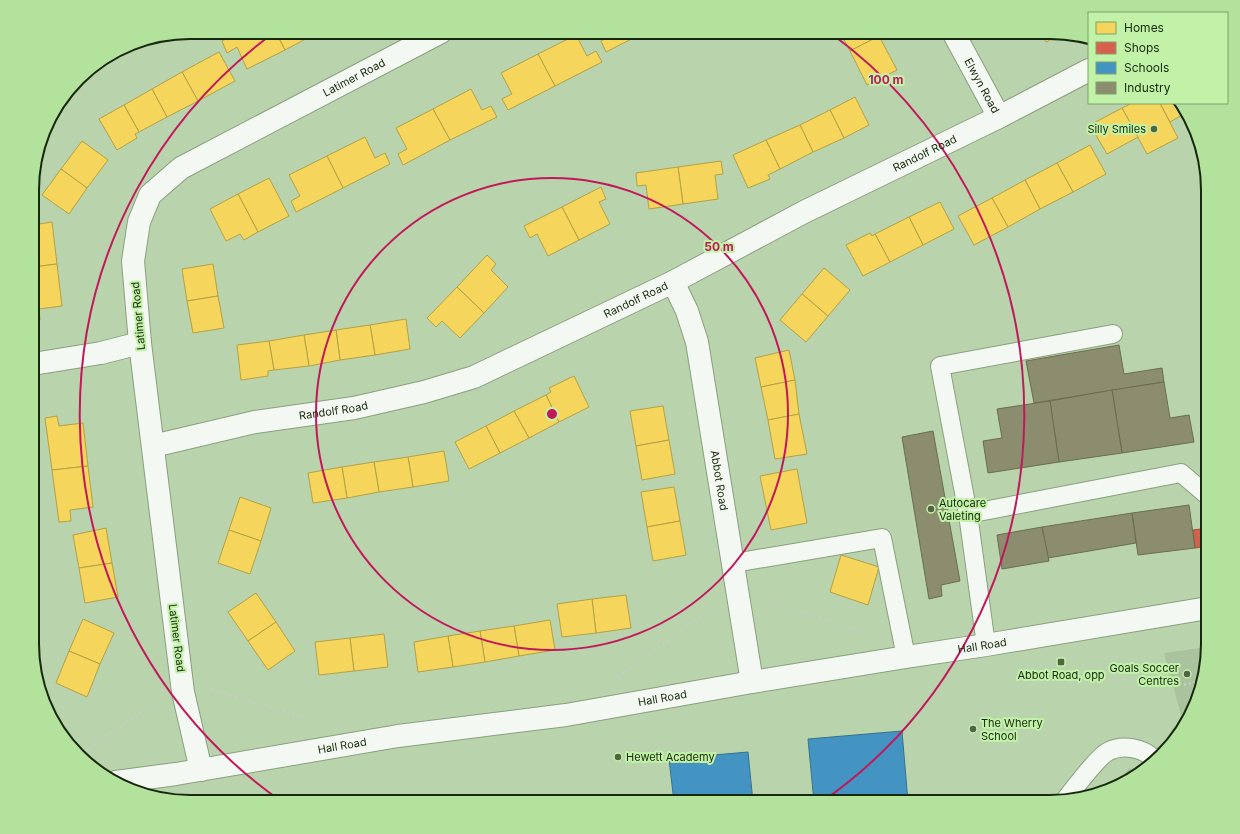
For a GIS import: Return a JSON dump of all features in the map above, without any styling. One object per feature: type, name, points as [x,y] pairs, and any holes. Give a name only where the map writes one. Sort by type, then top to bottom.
[{"type":"street","name":"Latimer Road","points":[[201,770],[183,692],[140,343],[133,261],[139,222],[150,195],[181,168],[429,39]]},
{"type":"street","name":"Elwyn Road","points":[[957,39],[999,117]]},
{"type":"street","name":"Randolf Road","points":[[153,446],[255,422],[354,408],[424,392],[474,377],[673,282],[804,212],[999,117],[1088,71]]},
{"type":"street","name":"Abbot Road","points":[[673,282],[687,311],[697,342],[717,472],[734,563],[752,682]]},
{"type":"street","points":[[39,363],[101,353],[140,343]]},
{"type":"street","name":"Hall Road","points":[[126,781],[201,770],[398,736],[566,715],[752,682],[906,657],[986,646],[1201,609]]},
{"type":"lane","points":[[986,646],[968,514],[940,366],[1113,334]]},
{"type":"lane","points":[[968,514],[1181,473],[1201,490]]},
{"type":"lane","points":[[734,563],[882,538],[906,657]]},
{"type":"lane","points":[[1070,794],[1094,765],[1109,751],[1127,747],[1148,753],[1151,756]]},
{"type":"path","points":[[1184,685],[1196,682]]},
{"type":"path","points":[[85,752],[164,696],[208,688],[316,721]]},
{"type":"green space","name":"Goals Soccer Centres","points":[[1201,648],[1200,664],[1196,683],[1182,718],[1164,653]]},
{"type":"green space","points":[[1129,768],[1132,771],[1125,775],[1124,776]]},
{"type":"building: Homes","points":[[226,39],[280,39],[285,50],[247,69],[237,47],[227,53],[222,41]]},
{"type":"building: Homes","points":[[280,39],[306,39],[285,50]]},
{"type":"building: Homes","points":[[568,39],[578,39],[587,56],[596,51],[602,62],[555,86],[538,54]]},
{"type":"building: Homes","points":[[605,39],[631,39],[606,52],[601,41]]},
{"type":"building: Homes","points":[[844,39],[873,39],[850,51]]},
{"type":"building: Homes","points":[[873,39],[881,39],[897,70],[867,85],[850,51]]},
{"type":"building: Homes","points":[[1044,39],[1052,39],[1046,42]]},
{"type":"building: Homes","points":[[219,52],[235,81],[198,101],[182,72]]},
{"type":"building: Homes","points":[[538,54],[555,86],[508,110],[502,99],[512,94],[501,73]]},
{"type":"building: Homes","points":[[182,72],[198,101],[167,117],[152,89]]},
{"type":"building: Homes","points":[[152,89],[167,117],[139,132],[124,105]]},
{"type":"building: Homes","points":[[471,89],[482,110],[491,106],[497,117],[450,140],[433,109]]},
{"type":"building: Homes","points":[[855,97],[869,125],[844,138],[830,110]]},
{"type":"building: Homes","name":"Silly Smiles","points":[[1130,104],[1161,104],[1178,138],[1147,154],[1122,108]]},
{"type":"building: Homes","points":[[1161,104],[1174,104],[1181,115],[1170,122]]},
{"type":"building: Homes","points":[[124,105],[139,132],[135,134],[137,138],[117,150],[99,119]]},
{"type":"building: Homes","points":[[1122,108],[1138,137],[1107,154],[1090,125]]},
{"type":"building: Homes","points":[[433,109],[450,140],[403,165],[398,154],[407,149],[396,128]]},
{"type":"building: Homes","points":[[830,110],[844,138],[813,152],[800,125]]},
{"type":"building: Homes","points":[[800,125],[813,152],[780,169],[766,140]]},
{"type":"building: Homes","points":[[365,137],[375,158],[385,153],[390,164],[343,188],[327,156]]},
{"type":"building: Homes","points":[[766,140],[780,169],[768,175],[770,179],[748,188],[733,155]]},
{"type":"building: Homes","points":[[82,141],[108,160],[87,188],[61,169]]},
{"type":"building: Homes","points":[[1090,145],[1106,174],[1073,192],[1057,163]]},
{"type":"building: Homes","points":[[327,156],[343,188],[296,212],[291,201],[300,196],[289,175]]},
{"type":"building: Homes","points":[[721,161],[723,174],[715,175],[718,199],[683,204],[678,167]]},
{"type":"building: Homes","points":[[1057,163],[1073,192],[1040,209],[1025,180]]},
{"type":"building: Homes","points":[[678,167],[683,204],[649,209],[646,185],[637,186],[636,173]]},
{"type":"building: Homes","points":[[61,169],[87,188],[69,214],[42,195]]},
{"type":"building: Homes","points":[[269,178],[289,216],[258,232],[238,194]]},
{"type":"building: Homes","points":[[1025,180],[1040,209],[1008,227],[992,198]]},
{"type":"building: Homes","points":[[601,187],[606,199],[599,202],[610,224],[579,240],[562,207]]},
{"type":"building: Homes","points":[[238,194],[258,232],[244,240],[240,234],[226,241],[210,209]]},
{"type":"building: Homes","points":[[992,198],[1008,227],[974,245],[958,216]]},
{"type":"building: Homes","points":[[940,202],[954,229],[923,245],[909,217]]},
{"type":"building: Homes","points":[[562,207],[579,240],[548,256],[537,234],[530,238],[524,226]]},
{"type":"building: Homes","points":[[909,217],[923,245],[890,262],[875,234]]},
{"type":"building: Homes","points":[[52,222],[57,264],[39,266],[39,224]]},
{"type":"building: Homes","points":[[870,233],[872,236],[875,234],[890,262],[863,276],[846,245]]},
{"type":"building: Homes","points":[[487,255],[496,264],[491,270],[508,287],[484,313],[457,287]]},
{"type":"building: Homes","points":[[57,264],[62,306],[39,309],[39,266]]},
{"type":"building: Homes","points":[[213,264],[218,296],[187,301],[182,269]]},
{"type":"building: Homes","points":[[824,268],[850,290],[828,316],[802,294]]},
{"type":"building: Homes","points":[[457,287],[484,313],[460,338],[442,321],[436,327],[427,318]]},
{"type":"building: Homes","points":[[802,294],[828,316],[806,342],[780,320]]},
{"type":"building: Homes","points":[[218,296],[224,328],[193,333],[187,301]]},
{"type":"building: Homes","points":[[406,319],[410,349],[375,355],[370,325]]},
{"type":"building: Homes","points":[[370,325],[375,355],[340,360],[336,330]]},
{"type":"building: Homes","points":[[336,330],[340,360],[309,366],[304,335]]},
{"type":"building: Homes","points":[[304,335],[309,366],[274,370],[269,341]]},
{"type":"building: Homes","points":[[269,341],[274,370],[268,371],[268,376],[241,380],[237,345]]},
{"type":"building: Homes","points":[[789,350],[795,380],[761,387],[755,358]]},
{"type":"building: Homes","points":[[574,376],[589,407],[559,422],[546,395],[551,392],[549,388]]},
{"type":"building: Homes","points":[[795,380],[799,414],[768,420],[761,387]]},
{"type":"building: Homes","points":[[546,395],[559,422],[529,438],[514,411]]},
{"type":"building: Homes","points":[[663,406],[669,440],[636,446],[630,411]]},
{"type":"building: Homes","points":[[514,411],[529,438],[500,453],[486,426]]},
{"type":"building: Homes","points":[[799,414],[807,454],[775,459],[768,420]]},
{"type":"building: Homes","points":[[57,416],[59,426],[83,423],[88,466],[52,470],[45,418]]},
{"type":"building: Homes","points":[[486,426],[500,453],[469,469],[455,442]]},
{"type":"building: Homes","points":[[669,440],[675,474],[642,480],[636,446]]},
{"type":"building: Homes","points":[[444,451],[449,481],[413,487],[408,457]]},
{"type":"building: Homes","points":[[408,457],[413,487],[379,492],[374,462]]},
{"type":"building: Homes","points":[[374,462],[379,492],[347,498],[342,467]]},
{"type":"building: Homes","points":[[88,466],[93,507],[70,510],[71,521],[59,522],[52,470]]},
{"type":"building: Homes","points":[[342,467],[347,498],[313,503],[308,473]]},
{"type":"building: Homes","points":[[797,469],[807,523],[771,530],[760,476]]},
{"type":"building: Homes","points":[[674,487],[680,521],[647,527],[641,492]]},
{"type":"building: Homes","points":[[240,497],[271,508],[261,541],[229,530]]},
{"type":"building: Homes","points":[[680,521],[686,555],[653,561],[647,527]]},
{"type":"building: Homes","points":[[106,528],[112,563],[79,568],[73,535]]},
{"type":"building: Homes","points":[[229,530],[261,541],[250,574],[218,563]]},
{"type":"building: Homes","points":[[841,555],[879,567],[868,605],[830,592]]},
{"type":"building: Homes","points":[[112,563],[118,597],[85,603],[79,568]]},
{"type":"building: Homes","points":[[256,593],[276,622],[248,641],[228,612]]},
{"type":"building: Homes","points":[[626,595],[631,628],[596,633],[592,599]]},
{"type":"building: Homes","points":[[592,599],[596,633],[562,637],[557,604]]},
{"type":"building: Homes","points":[[83,619],[114,633],[100,664],[69,651]]},
{"type":"building: Homes","points":[[550,620],[555,650],[519,656],[514,626]]},
{"type":"building: Homes","points":[[276,622],[295,651],[268,670],[248,641]]},
{"type":"building: Homes","points":[[514,626],[519,656],[485,662],[480,631]]},
{"type":"building: Homes","points":[[480,631],[485,662],[453,667],[448,636]]},
{"type":"building: Homes","points":[[384,634],[388,667],[354,671],[350,638]]},
{"type":"building: Homes","points":[[448,636],[453,667],[418,672],[414,642]]},
{"type":"building: Homes","points":[[350,638],[354,671],[319,675],[315,642]]},
{"type":"building: Homes","points":[[69,651],[100,664],[87,697],[56,683]]},
{"type":"building: Shops","points":[[1201,529],[1201,547],[1195,548],[1193,530]]},
{"type":"building: Schools","points":[[902,731],[907,795],[813,795],[808,739]]},
{"type":"building: Schools","points":[[748,752],[752,795],[673,795],[669,759]]},
{"type":"building: Industry","points":[[1119,345],[1124,374],[1162,368],[1164,382],[1034,403],[1026,361]]},
{"type":"building: Industry","points":[[1164,382],[1170,418],[1189,415],[1194,442],[1122,453],[1112,390]]},
{"type":"building: Industry","points":[[1112,390],[1122,453],[1059,462],[1050,401]]},
{"type":"building: Industry","points":[[1050,401],[1059,462],[988,473],[983,441],[1002,438],[997,409]]},
{"type":"building: Industry","name":"Autocare Valeting","points":[[933,431],[960,581],[941,585],[942,596],[929,599],[902,437]]},
{"type":"building: Industry","points":[[1189,505],[1195,548],[1138,555],[1132,513]]},
{"type":"building: Industry","points":[[1132,513],[1136,543],[1048,558],[1042,527]]},
{"type":"building: Industry","points":[[1042,527],[1049,561],[1002,569],[997,535]]},
{"type":"place","name":"Silly Smiles","points":[[1154,129]]},
{"type":"place","name":"Autocare Valeting","points":[[931,509]]},
{"type":"place","name":"Abbot Road, opp","points":[[1061,662]]},
{"type":"place","name":"Goals Soccer Centres","points":[[1187,674]]},
{"type":"place","name":"The Wherry School","points":[[973,729]]},
{"type":"place","name":"Hewett Academy","points":[[618,757]]}]
